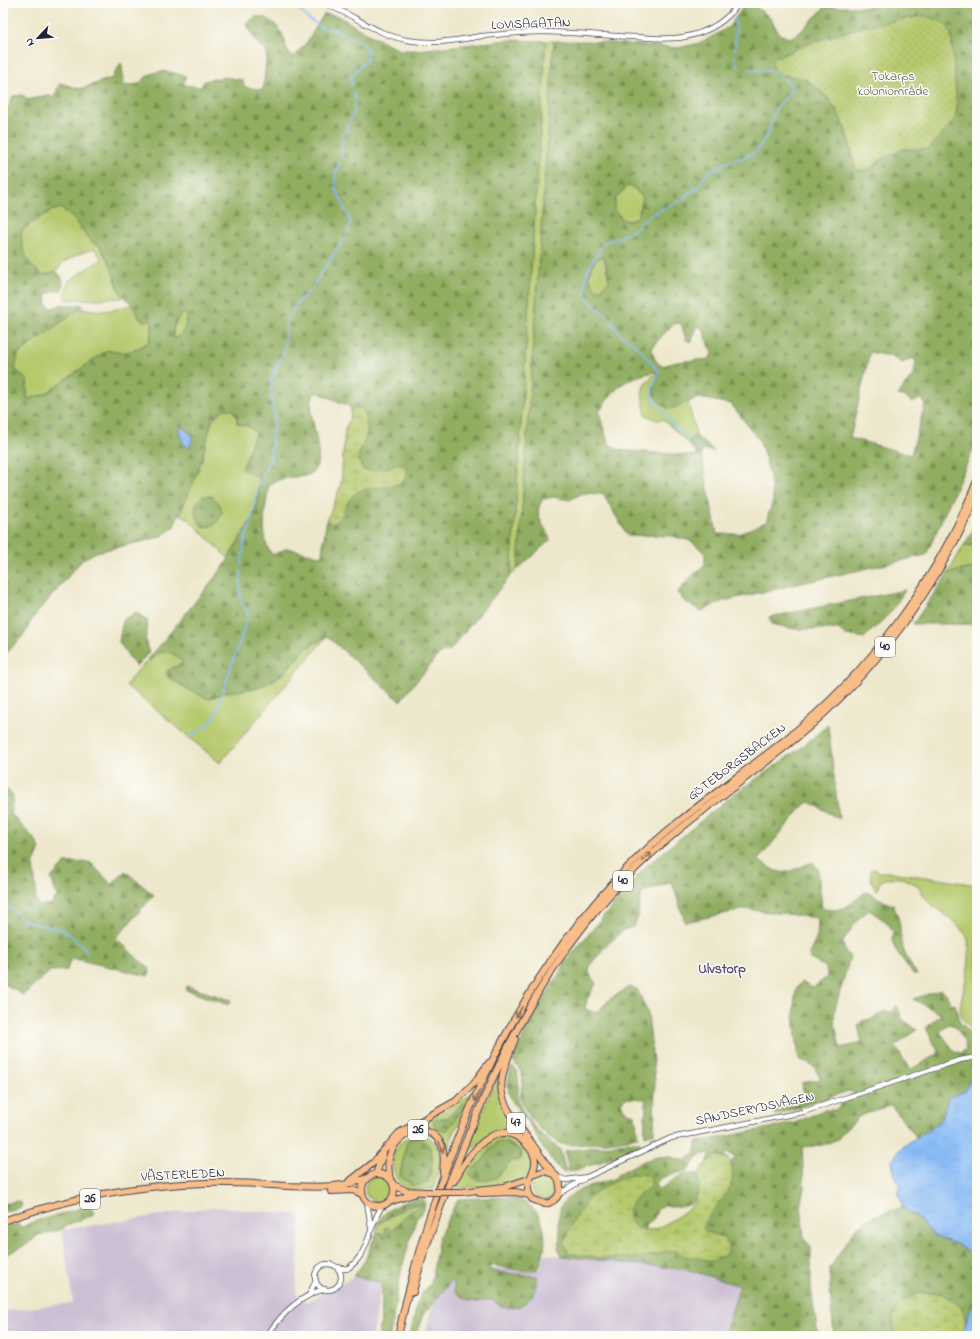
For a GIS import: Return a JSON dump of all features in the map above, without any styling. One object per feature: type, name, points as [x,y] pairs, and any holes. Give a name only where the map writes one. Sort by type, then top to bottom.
[{"type":"highway","name":"GÖTEBORGSBACKEN","points":[[498,1051],[544,971],[572,932],[616,879],[671,828],[802,726],[831,699],[865,663],[901,616],[932,570],[955,529],[977,481]]},
{"type":"highway","name":"GÖTEBORGSBACKEN","points":[[522,1021],[562,955],[586,923],[619,885],[673,834],[806,731],[869,667],[900,628],[926,591],[949,553],[977,495]]},
{"type":"highway","name":"40","points":[[443,1200],[485,1094],[507,1046],[522,1021]]},
{"type":"highway","name":"47","points":[[522,1021],[503,1072],[501,1088],[502,1096],[505,1105],[515,1122],[555,1175]]},
{"type":"highway","points":[[342,1186],[365,1171],[394,1138],[406,1128],[456,1101],[474,1083],[498,1051]]},
{"type":"highway","name":"40","points":[[443,1178],[476,1096],[498,1051]]},
{"type":"highway","name":"26","points":[[394,1186],[390,1179],[388,1163],[394,1146],[402,1137],[419,1130],[430,1133],[442,1145],[444,1158],[443,1178],[412,1276],[398,1336]]},
{"type":"highway","points":[[403,1336],[417,1274],[443,1200],[474,1150],[486,1139],[497,1134],[517,1136],[530,1147],[536,1163],[528,1184],[529,1195]]},
{"type":"highway","points":[[384,1150],[376,1174],[384,1174],[390,1179]]},
{"type":"highway","points":[[389,1202],[393,1196],[394,1186],[402,1190],[423,1192],[492,1194],[516,1192],[529,1195],[536,1202],[545,1204],[554,1200],[559,1194],[560,1186],[555,1175],[544,1171],[539,1171],[531,1178],[504,1187],[461,1192]]},
{"type":"highway","name":"26","points":[[367,1178],[376,1174]]},
{"type":"highway","points":[[367,1178],[363,1184],[362,1194],[367,1202],[372,1205],[382,1206],[389,1202],[423,1192]]},
{"type":"highway","name":"VÄSTERLEDEN","points":[[3,1222],[38,1209],[78,1198],[148,1187],[205,1183],[319,1187],[342,1186],[367,1178]]},
{"type":"highway","name":"VÄSTERLEDEN","points":[[3,1222],[72,1203],[148,1190],[230,1186],[353,1190],[362,1194]]},
{"type":"street","name":"LOVISAGATAN","points":[[322,3],[337,8],[385,34],[405,40],[423,42],[452,41],[513,33],[543,32],[658,39],[682,38],[705,31],[719,23],[728,16],[739,3]]},
{"type":"street","name":"SANDSERYDSVÄGEN","points":[[559,1194],[587,1177],[671,1138],[800,1113],[960,1060],[977,1057]]},
{"type":"street","name":"SANDSERYDSVÄGEN","points":[[555,1175],[566,1180],[587,1177]]},
{"type":"street","points":[[367,1202],[371,1232]]},
{"type":"street","points":[[268,1336],[286,1311],[310,1293],[335,1288],[347,1269],[355,1264],[363,1254],[377,1215],[382,1206]]},
{"type":"street","points":[[310,1293],[316,1280],[317,1271],[322,1266],[330,1264],[347,1269]]},
{"type":"street","points":[[337,1267],[340,1273],[340,1280]]},
{"type":"street","points":[[316,1280],[319,1286],[325,1289]]},
{"type":"shaded area","points":[[213,1207],[301,1215],[296,1293],[307,1302],[354,1276],[381,1283],[373,1336],[3,1336],[3,1311],[73,1303],[62,1230]]},
{"type":"shaded area","points":[[544,1254],[689,1270],[740,1286],[724,1336],[425,1336],[431,1311],[440,1291],[456,1276],[480,1269],[541,1269]]},
{"type":"green space","points":[[746,3],[749,3],[770,17],[779,34],[789,38],[798,34],[825,7],[875,7],[877,3],[974,3],[977,11],[977,441],[926,555],[723,601],[701,611],[684,601],[678,592],[705,564],[705,553],[691,541],[672,536],[627,535],[603,494],[583,493],[569,500],[553,497],[543,499],[538,511],[540,520],[550,540],[518,569],[554,41],[586,41],[678,48],[700,43],[729,27]],"holes":[[[924,16],[951,34],[957,107],[955,119],[914,150],[903,149],[884,158],[869,170],[857,170],[842,120],[825,95],[803,78],[794,51],[841,33]],[[627,186],[633,187],[643,198],[638,217],[630,221],[623,220],[614,210],[615,199]],[[604,257],[609,281],[602,289],[596,290],[589,277],[593,264],[597,259]],[[681,323],[686,340],[692,342],[695,329],[700,326],[704,331],[712,354],[709,359],[677,362],[662,366],[657,362],[653,356],[652,347],[673,324]],[[870,352],[893,357],[902,363],[913,358],[916,362],[914,373],[898,395],[906,397],[912,403],[922,398],[925,404],[911,455],[850,438]],[[658,372],[658,377],[654,386],[655,395],[661,403],[669,409],[699,398],[731,404],[760,441],[770,476],[773,500],[766,522],[739,534],[717,534],[701,453],[703,450],[714,451],[697,437],[696,434],[688,443],[695,451],[697,456],[619,450],[608,443],[599,412],[617,389],[630,379]]]},
{"type":"green space","points":[[324,14],[338,16],[366,33],[400,50],[420,50],[507,40],[546,41],[511,575],[450,650],[440,653],[400,701],[327,636],[305,649],[283,674],[258,688],[226,692],[209,699],[189,690],[168,677],[167,671],[183,663],[177,656],[168,652],[162,652],[148,660],[225,565],[255,514],[258,500],[260,476],[254,476],[242,469],[256,432],[249,427],[237,423],[237,416],[232,409],[224,409],[212,420],[202,459],[192,486],[173,528],[160,537],[96,552],[83,559],[32,619],[26,632],[3,657],[3,111],[8,108],[13,96],[23,95],[28,100],[47,95],[54,98],[60,83],[80,89],[112,78],[121,63],[124,86],[139,84],[149,75],[155,73],[172,72],[185,76],[184,85],[201,87],[204,81],[224,77],[242,80],[245,87],[263,90],[267,53],[257,43],[247,25],[252,19],[262,17],[273,22],[281,32],[289,53],[294,57],[307,42]],"holes":[[[61,208],[71,216],[93,243],[99,245],[110,264],[120,292],[132,305],[140,319],[146,322],[151,319],[153,328],[149,342],[129,352],[107,350],[47,393],[28,399],[27,380],[15,369],[18,354],[83,306],[81,304],[60,305],[52,308],[47,306],[46,295],[53,291],[62,290],[63,284],[60,275],[56,272],[43,275],[33,267],[23,250],[21,236],[22,230],[50,211]],[[184,313],[187,315],[185,326],[182,333],[174,338],[174,327],[181,315]],[[316,392],[347,405],[351,409],[351,416],[345,429],[341,485],[326,524],[322,553],[319,556],[287,548],[273,555],[268,549],[264,532],[269,486],[280,479],[308,475],[312,473],[317,465],[318,455],[311,409],[312,400]]]},
{"type":"green space","name":"Tokarps koloniområde","points":[[924,16],[944,23],[951,34],[957,107],[955,119],[929,149],[903,149],[884,158],[869,170],[856,170],[845,129],[837,110],[831,102],[808,81],[802,78],[783,75],[776,71],[771,60],[813,42],[869,25]]},
{"type":"green space","points":[[546,41],[554,41],[518,569],[511,575]]},
{"type":"green space","points":[[627,186],[633,187],[643,198],[638,217],[630,221],[623,220],[614,210],[615,199]]},
{"type":"green space","points":[[61,208],[71,216],[93,243],[99,245],[110,264],[117,285],[123,296],[122,298],[68,300],[65,298],[68,281],[102,259],[95,249],[73,257],[63,263],[56,272],[43,275],[29,262],[21,243],[21,230],[50,211]]},
{"type":"green space","points":[[604,257],[609,281],[602,289],[596,290],[589,277],[595,261]]},
{"type":"green space","points":[[132,305],[153,322],[149,342],[125,353],[107,351],[47,393],[28,399],[27,380],[15,369],[18,354],[76,310],[85,309],[105,311]]},
{"type":"green space","points":[[184,313],[187,315],[184,330],[180,336],[174,339],[173,331],[175,324]]},
{"type":"green space","points":[[658,372],[669,409],[688,402],[696,434],[688,443],[663,419],[657,420],[646,415],[643,401],[644,386],[651,377]]},
{"type":"green space","points":[[362,408],[367,420],[367,432],[358,456],[362,469],[371,471],[404,464],[407,471],[405,481],[393,486],[357,492],[350,499],[337,521],[333,524],[327,521],[341,485],[345,429],[351,416],[351,409]]},
{"type":"green space","points":[[224,409],[232,409],[237,416],[237,423],[249,427],[256,432],[242,469],[260,476],[255,514],[228,558],[187,518],[180,514],[202,459],[212,420]]},
{"type":"green space","points":[[204,496],[212,496],[219,503],[222,512],[216,523],[203,527],[196,515],[195,510],[197,502]]},
{"type":"green space","points":[[977,524],[977,544],[963,547]]},
{"type":"green space","points":[[977,544],[977,567],[948,573],[963,547]]},
{"type":"green space","points":[[977,567],[977,624],[913,624],[948,573]]},
{"type":"green space","points":[[905,590],[891,612],[864,638],[846,635],[838,629],[794,629],[772,624],[769,617]]},
{"type":"green space","points":[[136,612],[147,620],[148,625],[146,641],[149,652],[136,667],[119,642],[123,620]]},
{"type":"green space","points":[[327,636],[220,763],[126,685],[153,657],[161,653],[169,652],[176,655],[183,663],[167,671],[168,677],[189,690],[209,699],[226,692],[258,688],[283,674],[305,649]]},
{"type":"green space","points":[[828,725],[839,819],[810,802],[805,804],[758,860],[780,872],[790,871],[813,862],[818,869],[822,908],[832,910],[841,909],[866,892],[893,905],[899,921],[903,949],[908,961],[917,974],[913,974],[895,949],[892,940],[893,932],[888,923],[869,910],[858,919],[843,942],[845,951],[850,957],[835,1009],[834,1019],[840,1048],[862,1043],[858,1026],[862,1021],[872,1019],[885,1011],[891,1012],[897,1005],[902,1019],[917,1030],[895,1046],[910,1070],[939,1053],[926,1028],[941,1014],[913,999],[941,990],[946,993],[950,1003],[955,1004],[960,1023],[965,1027],[977,1044],[977,1074],[971,1077],[965,1091],[948,1098],[944,1113],[938,1123],[934,1127],[916,1137],[891,1105],[860,1116],[843,1132],[838,1139],[823,1145],[802,1147],[804,1187],[801,1202],[804,1239],[811,1246],[811,1288],[818,1336],[724,1336],[740,1286],[689,1270],[562,1256],[558,1248],[560,1240],[559,1215],[561,1206],[566,1199],[573,1194],[589,1186],[615,1178],[618,1174],[642,1162],[658,1157],[675,1158],[684,1161],[693,1155],[697,1142],[795,1123],[824,1110],[835,1110],[855,1092],[848,1091],[775,1115],[773,1113],[775,1110],[795,1104],[804,1095],[802,1083],[821,1079],[814,1067],[799,1059],[794,1019],[795,997],[801,982],[813,988],[827,977],[826,967],[810,959],[809,954],[817,937],[818,918],[746,909],[685,922],[672,882],[642,892],[637,919],[633,927],[623,930],[604,948],[590,965],[589,973],[596,984],[587,999],[585,1009],[596,1013],[610,999],[629,987],[637,989],[648,1013],[655,1081],[654,1133],[645,1136],[646,1099],[625,1098],[621,1103],[624,1110],[635,1115],[638,1137],[578,1145],[562,1144],[557,1142],[539,1127],[524,1108],[521,1098],[521,1073],[513,1061],[529,1024],[567,960],[644,868],[730,797],[798,750]],"holes":[[[949,1024],[955,1026],[964,1040],[966,1049],[961,1053],[955,1052],[940,1032]],[[711,1152],[708,1161],[724,1161],[726,1153],[736,1156],[671,1233],[645,1230],[645,1226],[654,1218],[660,1207],[666,1205],[677,1207],[689,1204],[694,1201],[699,1191],[699,1180],[697,1174],[691,1173],[681,1175],[659,1189],[656,1188],[656,1183],[661,1178],[688,1170],[699,1156]]]},
{"type":"green space","points":[[3,787],[13,795],[11,814],[36,841],[40,849],[33,865],[36,888],[35,897],[39,906],[51,904],[57,896],[51,878],[65,863],[90,862],[112,885],[125,871],[154,895],[116,938],[140,961],[149,967],[150,973],[148,976],[71,958],[67,970],[50,971],[23,995],[3,983]]},
{"type":"green space","points":[[875,869],[879,872],[892,872],[977,885],[977,1035],[962,1018],[960,1007],[969,956],[968,940],[965,934],[956,924],[929,902],[916,885],[909,881],[900,878],[891,878],[883,880],[879,883],[878,890],[875,889],[871,879],[870,870]]},
{"type":"green space","points":[[186,986],[231,1000],[228,1005],[186,990]]},
{"type":"green space","points":[[512,1066],[516,1070],[517,1074],[518,1101],[523,1112],[537,1130],[560,1149],[566,1172],[562,1172],[547,1154],[531,1126],[511,1099],[508,1085]]},
{"type":"green space","points":[[498,1075],[500,1100],[504,1110],[523,1137],[513,1132],[504,1131],[496,1133],[480,1142],[460,1164]]},
{"type":"green space","points":[[475,1089],[452,1137],[449,1151],[444,1141],[434,1131],[419,1126],[467,1097]],"holes":[[[463,1103],[465,1106],[447,1130],[441,1118],[447,1118]]]},
{"type":"green space","points":[[463,1103],[465,1106],[447,1130],[442,1131],[436,1127],[433,1122],[435,1119],[447,1118]]},
{"type":"green space","points":[[423,1134],[431,1139],[439,1151],[440,1158],[438,1173],[433,1189],[408,1189],[398,1181],[395,1176],[392,1161],[397,1147],[406,1139]],"holes":[[[404,1153],[432,1154],[429,1179],[400,1176]]]},
{"type":"green space","points":[[496,1137],[505,1137],[514,1140],[528,1151],[532,1158],[533,1165],[530,1173],[523,1180],[517,1183],[490,1187],[453,1188],[458,1176],[482,1145]],"holes":[[[505,1142],[522,1151],[521,1159],[509,1162],[506,1166],[469,1172]]]},
{"type":"green space","points":[[418,1138],[424,1141],[431,1150],[432,1163],[427,1183],[413,1186],[400,1176],[408,1140]]},
{"type":"green space","points":[[497,1142],[505,1142],[522,1151],[521,1159],[510,1162],[497,1177],[493,1179],[479,1180],[472,1176],[469,1172],[471,1169],[482,1162]]},
{"type":"green space","points":[[640,1142],[641,1145],[628,1153],[569,1172],[565,1151]]},
{"type":"green space","points":[[715,1156],[728,1158],[732,1169],[733,1179],[730,1187],[707,1219],[703,1228],[706,1232],[723,1237],[729,1247],[727,1254],[713,1261],[685,1256],[675,1250],[639,1258],[599,1258],[569,1253],[564,1244],[575,1218],[592,1196],[604,1187],[622,1178],[639,1174],[646,1175],[651,1179],[651,1187],[641,1193],[629,1208],[629,1221],[636,1227],[642,1229],[655,1229],[681,1214],[694,1203],[699,1185],[699,1172]]},
{"type":"green space","points":[[544,1174],[553,1178],[557,1187],[553,1196],[544,1200],[535,1196],[531,1187],[535,1178]]},
{"type":"green space","points":[[378,1176],[387,1180],[391,1189],[387,1198],[378,1202],[369,1198],[365,1189],[369,1180]]},
{"type":"green space","points":[[423,1198],[425,1199],[424,1202],[406,1206],[378,1224],[380,1218],[390,1209],[403,1203]]},
{"type":"green space","points":[[506,1198],[519,1200],[534,1209],[542,1224],[545,1241],[541,1264],[539,1267],[531,1271],[492,1265],[489,1268],[494,1272],[537,1276],[536,1288],[530,1298],[522,1305],[507,1308],[490,1300],[476,1302],[465,1299],[454,1291],[454,1282],[451,1281],[430,1308],[424,1312],[415,1336],[410,1336],[417,1304],[421,1295],[431,1283],[439,1237],[458,1199]]},
{"type":"green space","points":[[18,1201],[22,1204],[21,1207],[3,1212],[3,1204]]},
{"type":"green space","points":[[427,1202],[425,1205],[422,1204],[410,1212],[392,1231],[387,1227],[385,1237],[383,1238],[382,1233],[377,1232],[378,1224],[401,1210]]},
{"type":"green space","points":[[422,1204],[425,1205],[424,1210],[416,1219],[401,1272],[390,1336],[379,1336],[382,1302],[381,1283],[354,1276],[364,1262],[377,1232],[382,1233],[383,1237],[385,1237],[385,1228],[387,1227],[392,1231],[405,1215]]},
{"type":"green space","points":[[88,1206],[95,1212],[93,1215],[67,1225],[61,1230],[38,1235],[26,1245],[3,1256],[3,1228],[18,1224],[23,1227],[30,1223]]},
{"type":"green space","points":[[903,1207],[920,1220],[934,1236],[956,1244],[977,1258],[977,1297],[966,1321],[962,1336],[834,1336],[830,1293],[830,1268],[856,1228],[871,1217]]},
{"type":"green space","points":[[920,1293],[942,1294],[961,1306],[966,1321],[962,1336],[896,1336],[893,1320],[897,1308],[906,1300]]},
{"type":"water","points":[[182,427],[192,435],[189,448],[181,438],[179,430]]},
{"type":"water","points":[[977,1074],[977,1258],[956,1244],[934,1236],[920,1220],[903,1207],[899,1195],[899,1184],[895,1178],[892,1161],[900,1149],[907,1143],[937,1125],[943,1116],[948,1098],[965,1091],[971,1077]]},
{"type":"water","points":[[977,1297],[977,1336],[962,1336],[966,1321]]},
{"type":"waterway","points":[[297,7],[307,18],[324,29],[334,29],[363,44],[368,49],[367,60],[351,77],[351,86]]},
{"type":"waterway","points":[[734,18],[736,27],[735,51]]},
{"type":"waterway","points":[[735,56],[739,67]]},
{"type":"waterway","points":[[603,243],[630,233],[647,218],[666,207],[683,200],[689,193],[699,187],[703,178],[711,171],[724,164],[755,153],[768,134],[772,118],[777,108],[791,91],[792,85],[774,72],[766,70],[748,70]]},
{"type":"waterway","points":[[353,92],[355,99]]},
{"type":"waterway","points":[[347,234],[351,222],[336,189],[335,174],[341,159],[342,139],[353,114],[355,104]]},
{"type":"waterway","points":[[312,287],[344,239]]},
{"type":"waterway","points":[[601,247],[588,273],[585,293],[595,307],[608,318]]},
{"type":"waterway","points":[[288,321],[296,304],[309,291]]},
{"type":"waterway","points":[[611,322],[620,334],[637,346],[659,372],[652,388],[653,399],[677,429],[701,449]]},
{"type":"waterway","points":[[241,565],[246,535],[251,524],[256,492],[270,459],[274,413],[271,397],[271,379],[284,351],[286,325]]},
{"type":"waterway","points":[[189,738],[209,724],[214,718],[248,617],[240,596],[241,571]]},
{"type":"waterway","points":[[3,902],[22,919],[33,924],[58,928],[68,933],[88,951]]},
{"type":"district","name":"Ulvstorp","points":[[722,969]]}]
